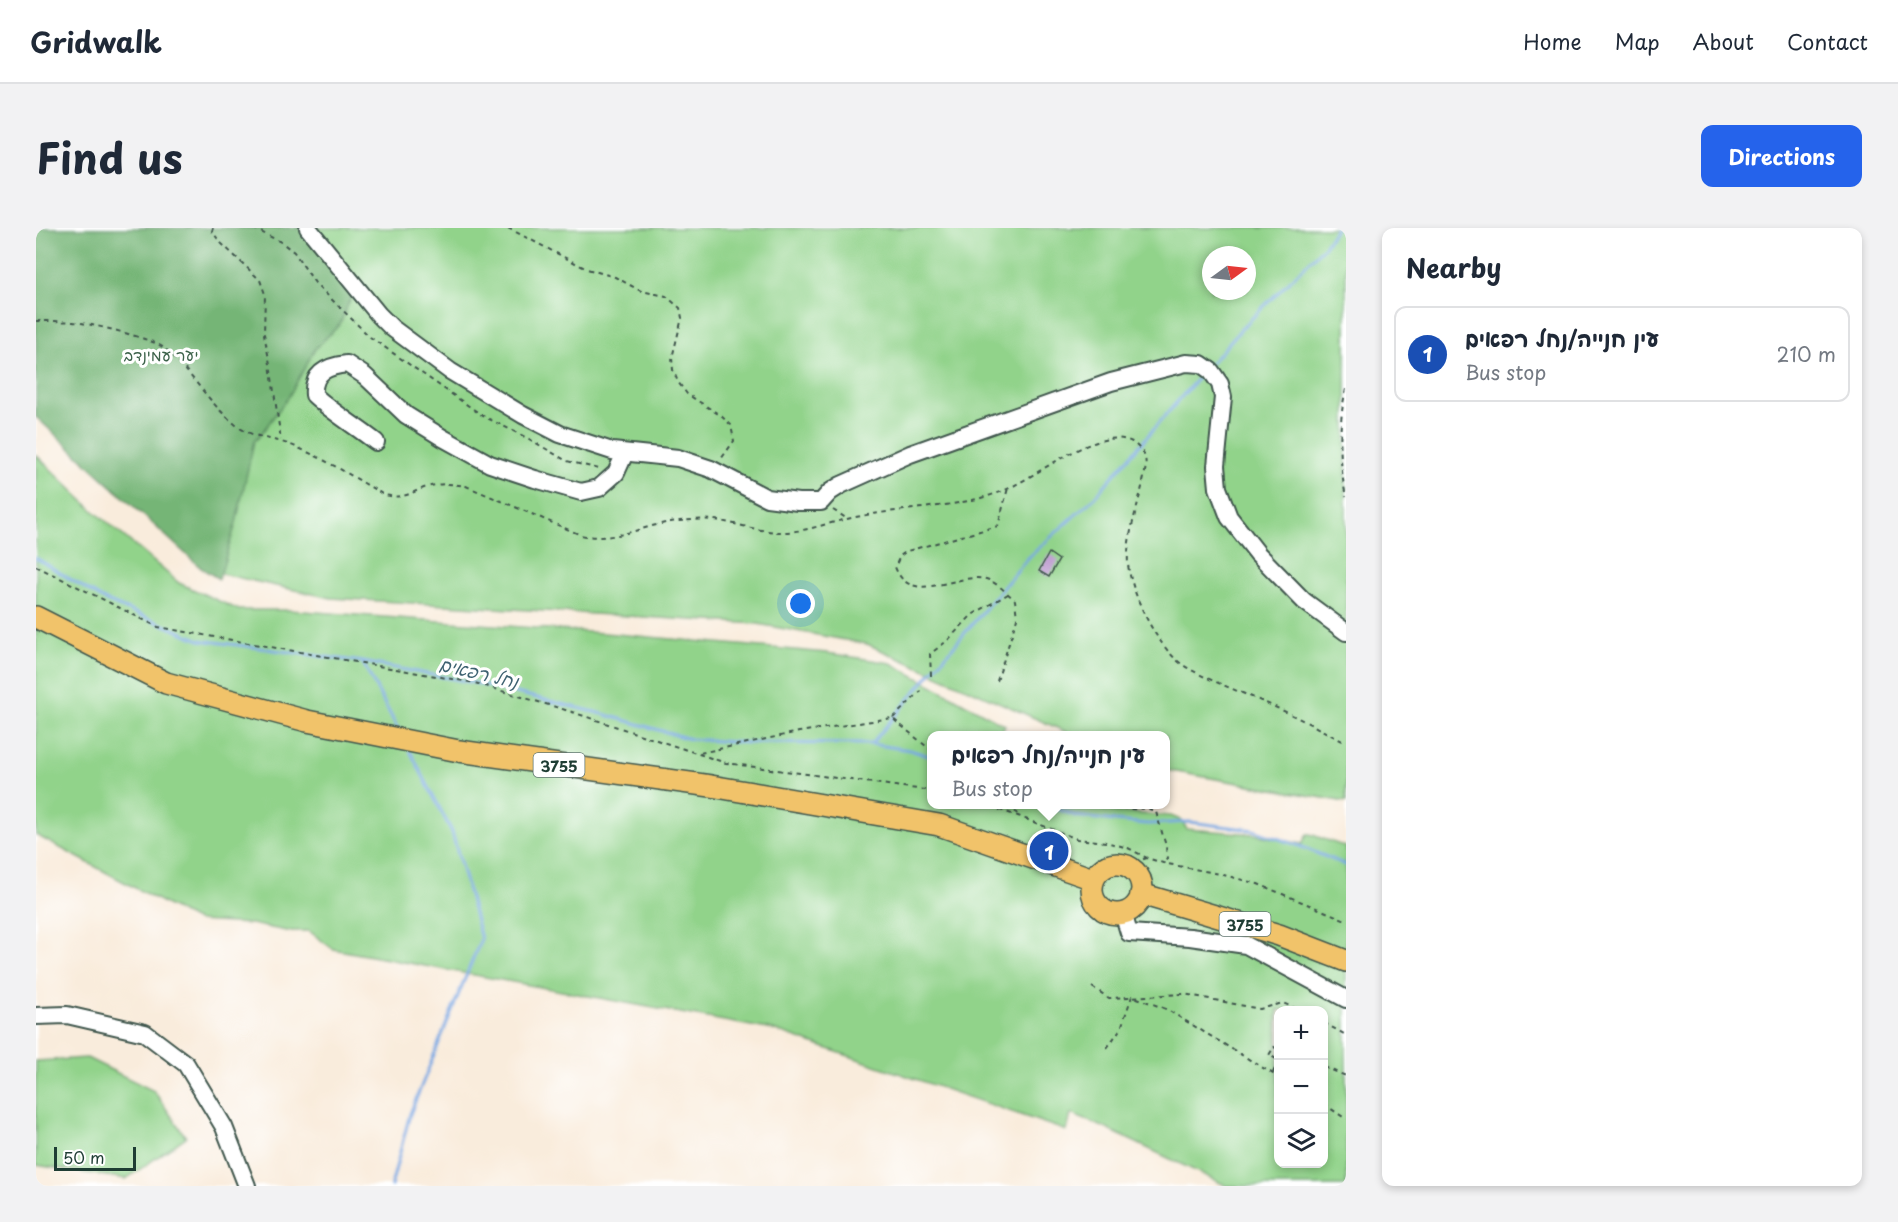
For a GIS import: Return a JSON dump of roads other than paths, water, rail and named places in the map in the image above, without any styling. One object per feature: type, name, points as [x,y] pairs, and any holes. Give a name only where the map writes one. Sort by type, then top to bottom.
[{"type":"main road","name":"3755","points":[[36,617],[166,683],[307,721],[459,751],[711,786],[939,825],[1093,879]]},
{"type":"main road","points":[[1110,864],[1126,865],[1137,874],[1141,894],[1133,908],[1123,913],[1112,914],[1099,906],[1092,894],[1093,879],[1103,867],[1110,864]]},
{"type":"main road","name":"3755","points":[[1141,894],[1280,935],[1346,960]]},
{"type":"street","points":[[308,228],[379,315],[392,327],[450,370],[523,415],[560,434],[612,451],[678,458],[711,469],[767,498],[821,502],[841,485],[921,450],[1111,382],[1186,363],[1201,364],[1211,370],[1220,384],[1223,397],[1216,466],[1218,488],[1229,517],[1258,554],[1304,601],[1346,632]]},
{"type":"street","points":[[376,442],[314,395],[313,384],[330,366],[347,364],[365,376],[406,415],[443,438],[490,464],[535,479],[581,492],[599,488],[616,473],[625,453]]},
{"type":"street","points":[[1123,913],[1129,933],[1190,937],[1246,945],[1346,999]]},
{"type":"street","points":[[36,1016],[67,1015],[145,1033],[186,1064],[224,1127],[247,1186]]},
{"type":"waterway","points":[[1211,363],[1242,328],[1323,248],[1336,228]]},
{"type":"waterway","points":[[872,743],[1028,558],[1093,499],[1203,372]]},
{"type":"waterway","name":"נחל רפאים","points":[[36,558],[104,600],[200,640],[363,662],[475,683],[603,714],[690,739],[749,743],[871,744],[910,750],[927,755]]},
{"type":"waterway","points":[[363,663],[399,731]]},
{"type":"waterway","points":[[391,1186],[410,1114],[481,939],[452,832],[410,751]]},
{"type":"waterway","name":"נחל רפאים","points":[[1058,809],[1076,816],[1115,821],[1148,824],[1190,822],[1253,830],[1346,865]]},
{"type":"place","name":"עין חנייה/נחל רפאים","points":[[1049,851]]},
{"type":"park label","name":"יער עמינדב","points":[[161,354]]}]
